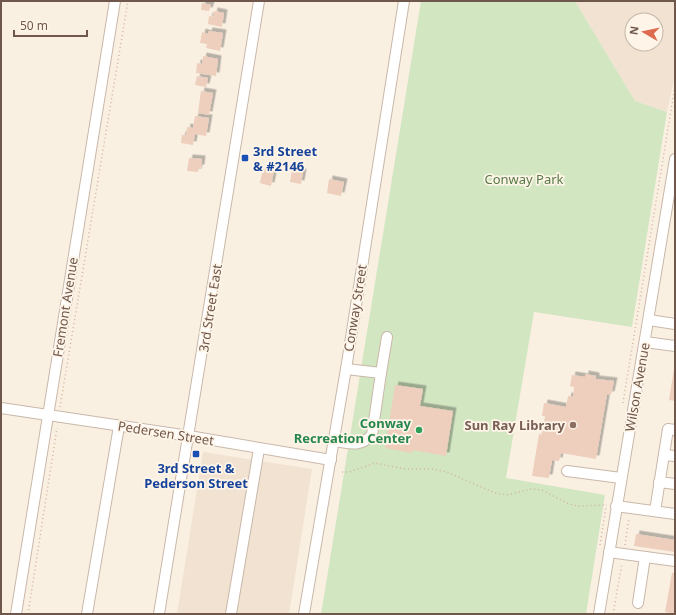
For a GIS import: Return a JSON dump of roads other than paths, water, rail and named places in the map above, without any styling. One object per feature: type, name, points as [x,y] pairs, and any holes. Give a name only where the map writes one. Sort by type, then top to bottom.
[{"type":"street","name":"Fremont Avenue","points":[[16,614],[115,1]]},
{"type":"street","name":"3rd Street East","points":[[159,614],[259,1]]},
{"type":"street","name":"Conway Street","points":[[304,614],[346,369],[404,1]]},
{"type":"street","name":"Wilson Avenue","points":[[599,614],[609,552],[611,505],[621,478],[649,320],[674,165]]},
{"type":"street","points":[[649,320],[675,324]]},
{"type":"street","points":[[334,441],[356,444],[365,442],[372,436],[387,338]]},
{"type":"street","points":[[645,342],[675,346]]},
{"type":"street","points":[[346,369],[381,374]]},
{"type":"street","name":"Pedersen Street","points":[[1,408],[189,436],[331,460]]},
{"type":"street","points":[[87,614],[119,426]]},
{"type":"street","points":[[655,511],[668,429],[675,430]]},
{"type":"street","points":[[231,614],[259,449]]},
{"type":"street","points":[[664,455],[675,456]]},
{"type":"street","points":[[567,470],[621,478]]},
{"type":"street","points":[[660,482],[675,484]]},
{"type":"street","points":[[611,505],[675,514]]},
{"type":"street","points":[[609,552],[675,561]]},
{"type":"street","points":[[638,603],[645,557]]},
{"type":"place","name":"3rd Street & #2146","points":[[245,158]]},
{"type":"place","name":"Sun Ray Library","points":[[573,425]]},
{"type":"place","name":"Conway Recreation Center","points":[[419,430]]},
{"type":"place","name":"3rd Street & Pederson Street","points":[[196,454]]},
{"type":"park label","name":"Conway Park","points":[[524,179]]}]
